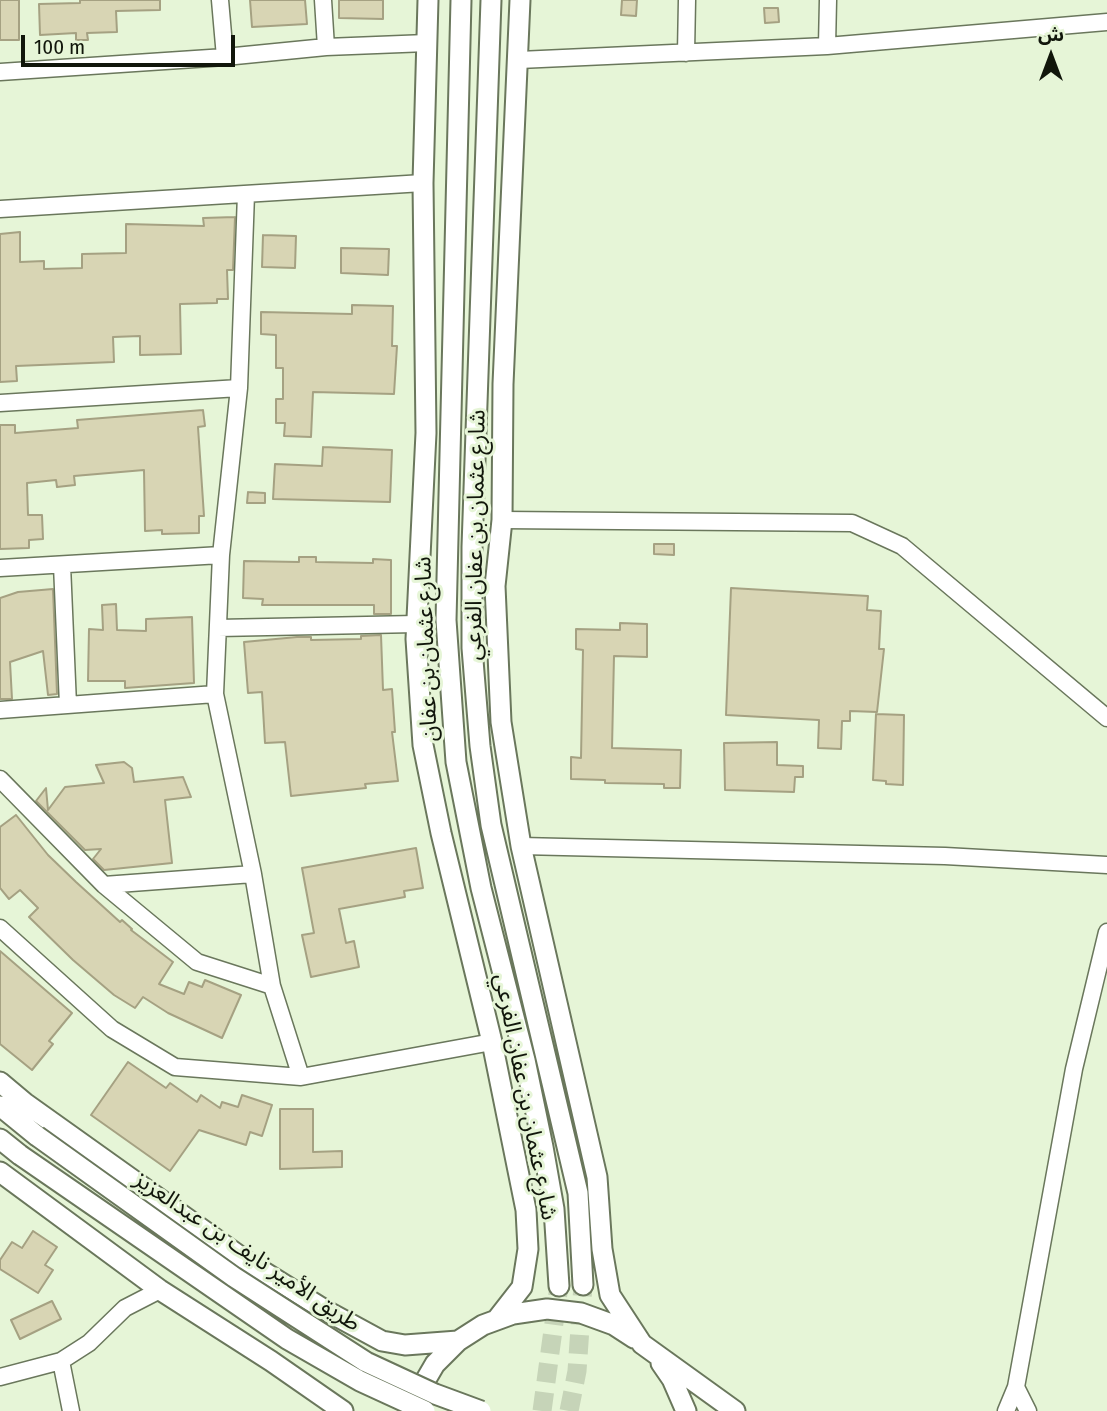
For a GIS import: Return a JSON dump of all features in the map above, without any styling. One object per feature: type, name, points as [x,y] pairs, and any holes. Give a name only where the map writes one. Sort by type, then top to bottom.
[{"type":"main road","name":"شارع عثمان بن عفان الفرعي","points":[[428,0],[423,183],[426,433],[416,624],[423,745],[492,1042],[526,1210],[528,1249],[522,1286],[497,1319]]},
{"type":"main road","name":"شارع عثمان بن عفان","points":[[461,0],[446,620],[455,750],[481,888],[525,1059],[544,1147],[554,1209],[559,1286]]},
{"type":"main road","name":"شارع عثمان بن عفان","points":[[491,0],[472,547],[472,648],[480,746],[491,824],[578,1193],[583,1285]]},
{"type":"main road","points":[[484,181],[505,0]]},
{"type":"main road","name":"شارع عثمان بن عفان الفرعي","points":[[520,0],[503,384],[502,520],[495,586],[501,722],[521,846],[597,1177],[602,1249],[610,1295],[642,1344]]},
{"type":"main road","points":[[0,1082],[25,1103],[248,1262],[325,1310],[382,1341],[405,1345],[458,1341]]},
{"type":"main road","name":"طريق الأمير نايف بن عبدالعزيز","points":[[0,1106],[37,1136],[234,1277],[366,1362],[435,1394],[481,1411]]},
{"type":"main road","name":"طريق الأمير نايف بن عبدالعزيز","points":[[0,1139],[287,1339],[360,1381],[425,1411]]},
{"type":"main road","points":[[0,1172],[160,1290],[343,1411]]},
{"type":"main road","points":[[410,1411],[426,1377],[440,1358],[458,1341],[497,1319],[530,1311],[565,1310],[614,1325],[734,1411]]},
{"type":"main road","points":[[642,1344],[672,1379],[686,1411]]},
{"type":"street","points":[[219,0],[225,57]]},
{"type":"street","points":[[323,0],[326,47]]},
{"type":"street","points":[[686,53],[688,0]]},
{"type":"street","points":[[827,46],[828,0]]},
{"type":"street","points":[[519,60],[827,46],[1107,22]]},
{"type":"street","points":[[0,72],[225,57],[326,47],[427,43]]},
{"type":"street","points":[[0,209],[423,183]]},
{"type":"street","points":[[246,194],[239,388],[221,555],[215,694],[253,874],[272,986],[300,1077]]},
{"type":"street","points":[[0,404],[239,388]]},
{"type":"street","points":[[502,520],[852,523],[902,546],[1107,718]]},
{"type":"street","points":[[0,568],[221,555]]},
{"type":"street","points":[[62,565],[68,705]]},
{"type":"street","points":[[218,628],[416,624]]},
{"type":"street","points":[[0,710],[215,694]]},
{"type":"street","points":[[0,779],[104,885],[197,962],[272,986]]},
{"type":"street","points":[[521,846],[919,856],[1107,865]]},
{"type":"street","points":[[104,885],[253,874]]},
{"type":"street","points":[[0,928],[112,1028],[175,1067],[300,1077],[492,1042]]},
{"type":"street","points":[[1006,1411],[1016,1387],[1074,1069],[1107,932]]},
{"type":"street","points":[[0,1377],[61,1360],[89,1343],[125,1308],[160,1290]]},
{"type":"street","points":[[61,1360],[71,1411]]},
{"type":"street","points":[[1016,1387],[1028,1411]]},
{"type":"building","points":[[0,0],[19,0],[19,40],[0,40]]},
{"type":"building","points":[[80,0],[160,0],[160,10],[116,11],[117,32],[87,33],[88,40],[76,40],[76,33],[40,35],[39,4],[80,3]]},
{"type":"building","points":[[250,0],[305,0],[307,24],[252,27]]},
{"type":"building","points":[[339,0],[383,0],[383,19],[339,18]]},
{"type":"building","points":[[622,0],[637,0],[636,16],[621,15]]},
{"type":"building","points":[[764,8],[778,8],[779,22],[765,23]]},
{"type":"building","points":[[235,217],[233,270],[227,270],[228,299],[217,299],[217,303],[180,304],[181,354],[140,355],[140,336],[113,337],[114,362],[16,366],[17,381],[0,382],[0,234],[20,232],[20,262],[44,261],[44,269],[82,268],[82,254],[126,253],[126,224],[204,226],[203,218]]},
{"type":"building","points":[[263,235],[296,236],[295,268],[262,267]]},
{"type":"building","points":[[341,248],[389,249],[388,275],[341,273]]},
{"type":"building","points":[[352,305],[393,306],[392,346],[397,346],[394,394],[313,392],[311,437],[284,436],[285,423],[276,423],[276,399],[283,399],[283,368],[276,368],[276,335],[261,334],[261,312],[352,314]]},
{"type":"building","points":[[203,410],[205,426],[198,427],[204,516],[199,516],[199,533],[162,534],[162,530],[145,531],[144,470],[74,476],[75,485],[57,487],[56,480],[27,483],[28,515],[42,515],[43,539],[29,540],[29,548],[0,549],[0,425],[15,425],[15,433],[78,428],[77,420]]},
{"type":"building","points":[[323,447],[392,450],[390,502],[273,499],[275,464],[322,466]]},
{"type":"building","points":[[248,492],[265,493],[265,503],[247,503]]},
{"type":"building","points":[[654,544],[674,544],[674,555],[654,554]]},
{"type":"building","points":[[299,557],[316,557],[316,562],[373,563],[373,559],[391,560],[391,614],[374,614],[374,605],[262,605],[263,599],[243,598],[244,561],[299,562]]},
{"type":"building","points":[[731,588],[868,596],[867,610],[881,611],[879,649],[884,649],[877,712],[850,711],[850,721],[842,721],[841,749],[818,748],[819,720],[726,715]]},
{"type":"building","points":[[53,589],[57,694],[48,695],[43,651],[10,662],[12,699],[0,699],[0,598],[18,592]]},
{"type":"building","points":[[116,604],[117,630],[146,631],[146,619],[192,617],[194,683],[125,688],[125,681],[88,681],[89,629],[103,630],[102,605]]},
{"type":"building","points":[[620,623],[647,624],[647,657],[614,656],[612,748],[681,750],[680,788],[664,788],[664,784],[605,783],[605,780],[571,779],[571,757],[581,758],[583,650],[576,649],[576,629],[620,630]]},
{"type":"building","points":[[381,635],[383,690],[392,689],[395,732],[392,732],[398,781],[365,784],[366,788],[291,796],[285,742],[265,743],[262,692],[248,693],[244,642],[297,637],[311,637],[311,640],[361,639],[361,636]]},
{"type":"building","points":[[876,714],[904,715],[903,785],[873,780]]},
{"type":"building","points":[[777,742],[777,765],[803,766],[803,777],[795,777],[794,792],[725,790],[724,743]]},
{"type":"building","points":[[124,762],[132,768],[134,782],[183,777],[191,797],[165,800],[172,863],[104,870],[93,859],[101,849],[85,850],[36,801],[46,788],[48,810],[65,787],[104,783],[96,765]]},
{"type":"building","points":[[16,815],[48,855],[76,882],[120,922],[122,920],[173,962],[159,984],[184,994],[189,982],[202,987],[205,980],[241,995],[222,1038],[168,1013],[143,997],[135,1008],[114,995],[29,917],[38,908],[20,890],[9,899],[0,888],[0,827]]},
{"type":"building","points":[[416,848],[423,888],[404,891],[405,897],[339,909],[346,943],[354,941],[359,967],[311,977],[302,935],[314,933],[302,868]]},
{"type":"building","points":[[0,951],[72,1013],[49,1041],[53,1044],[32,1070],[0,1044]]},
{"type":"building","points":[[128,1062],[166,1088],[170,1083],[197,1102],[201,1095],[220,1108],[222,1102],[238,1107],[242,1095],[272,1105],[262,1136],[250,1132],[246,1145],[199,1130],[170,1171],[91,1115]]},
{"type":"building","points":[[280,1109],[313,1109],[313,1152],[342,1151],[342,1167],[280,1169]]},
{"type":"building","points":[[33,1231],[57,1247],[45,1265],[53,1270],[38,1293],[0,1269],[0,1260],[12,1242],[22,1248]]},
{"type":"building","points":[[52,1301],[61,1319],[20,1339],[11,1320]]},
{"type":"tunnel","points":[[569,1411],[577,1371],[583,1285]]},
{"type":"tunnel","points":[[542,1411],[559,1286]]}]
